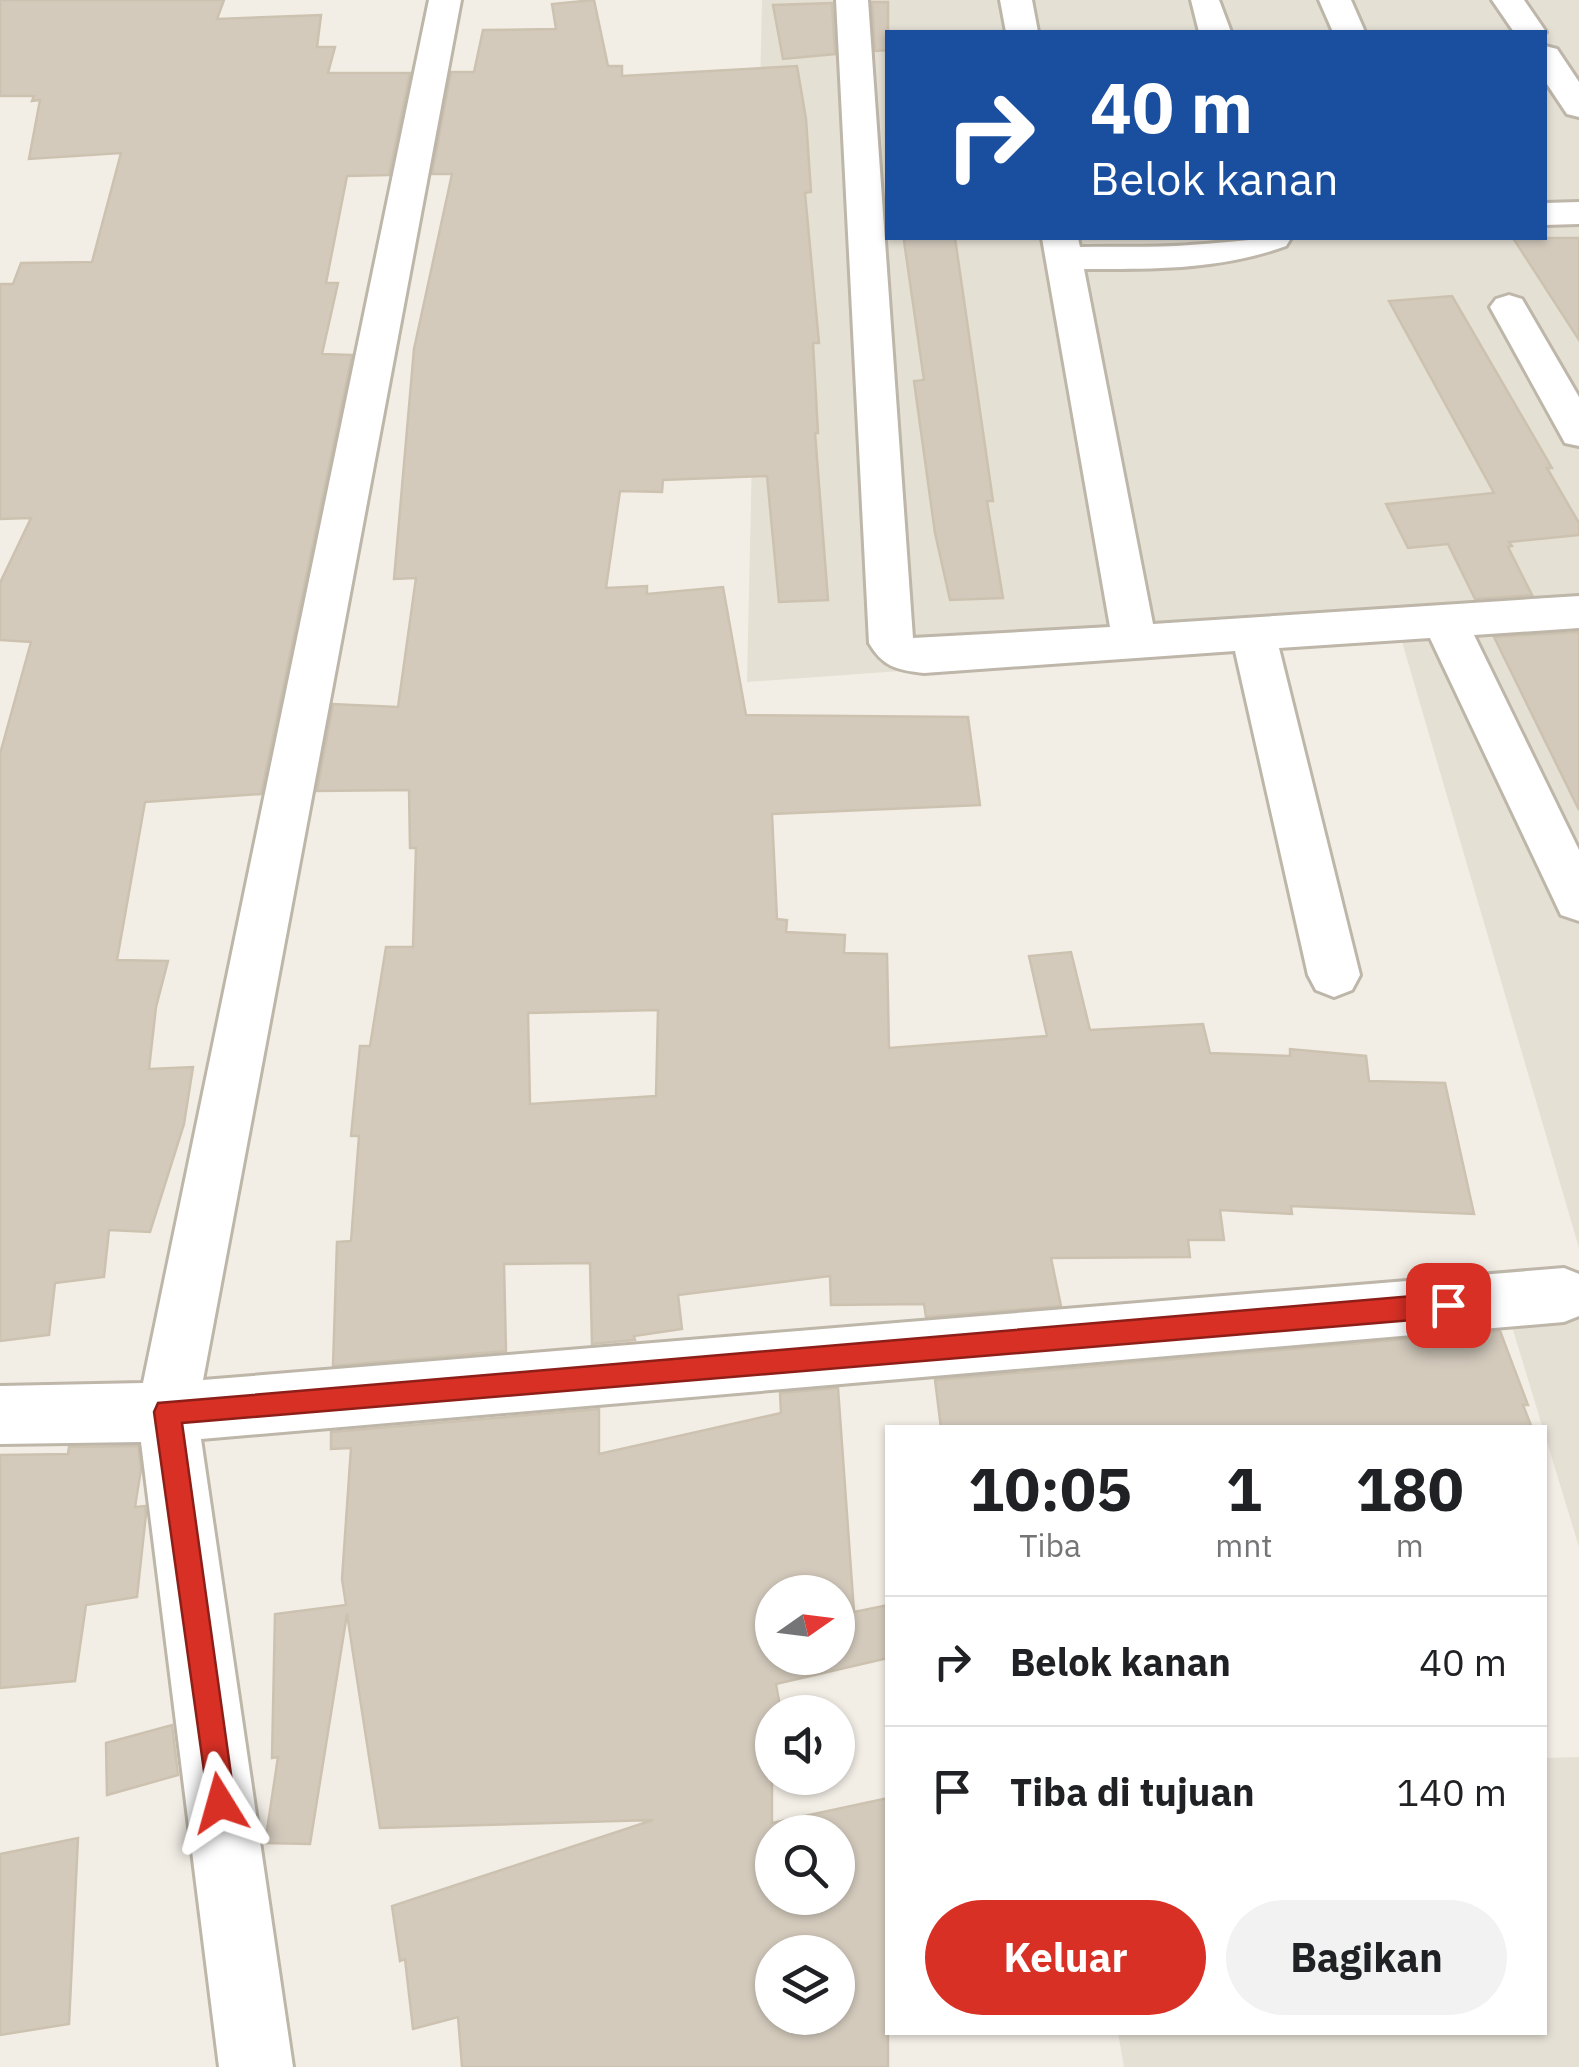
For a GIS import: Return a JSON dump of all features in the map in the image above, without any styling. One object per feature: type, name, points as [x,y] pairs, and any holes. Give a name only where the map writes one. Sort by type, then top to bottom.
[{"type":"street","points":[[256,2067],[168,1412],[445,0]]},
{"type":"street","points":[[852,0],[891,643],[902,654],[924,656],[1579,612]]},
{"type":"street","points":[[1016,0],[1022,30]]},
{"type":"street","points":[[1335,0],[1348,30]]},
{"type":"street","points":[[1508,0],[1529,30]]},
{"type":"street","points":[[1547,59],[1579,108]]},
{"type":"street","points":[[1547,214],[1579,213]]},
{"type":"street","points":[[1134,639],[1062,248],[1202,255],[1234,251],[1267,240]]},
{"type":"street","points":[[1509,307],[1579,432]]},
{"type":"street","points":[[1445,622],[1579,902]]},
{"type":"street","points":[[1252,634],[1334,975]]},
{"type":"street","points":[[0,1414],[168,1412],[1564,1295]]},
{"type":"shaded area","points":[[762,0],[1579,0],[1579,1248],[1400,635],[747,682]]},
{"type":"shaded area","points":[[1579,1276],[1579,1547],[1547,1442],[1547,1425],[1542,1425],[1499,1284]]},
{"type":"shaded area","points":[[1579,1757],[1579,2067],[1124,2067],[1118,2035],[1547,2035],[1547,1758]]},
{"type":"building","points":[[0,0],[224,0],[217,19],[321,15],[317,47],[335,47],[328,73],[410,73],[389,175],[347,176],[326,283],[338,283],[322,354],[352,355],[261,794],[145,802],[117,960],[168,961],[156,1007],[149,1069],[193,1067],[184,1124],[150,1232],[109,1230],[104,1277],[55,1283],[49,1335],[0,1341],[0,754],[31,642],[0,640],[0,583],[31,518],[0,519],[0,284],[13,284],[21,263],[92,262],[121,153],[29,159],[40,100],[32,101],[34,96],[0,96]]},
{"type":"building","points":[[594,0],[608,66],[622,66],[622,76],[797,66],[806,119],[811,192],[805,193],[819,343],[813,343],[815,433],[828,600],[779,602],[767,476],[663,480],[662,492],[620,491],[606,588],[647,586],[647,594],[723,587],[746,715],[968,717],[980,805],[772,814],[777,919],[787,920],[786,932],[845,935],[844,953],[887,954],[889,1048],[1047,1036],[1029,956],[1071,952],[1090,1030],[1203,1024],[1210,1053],[1290,1056],[1290,1049],[1366,1056],[1369,1081],[1445,1083],[1474,1214],[1291,1206],[1292,1214],[1220,1210],[1224,1240],[1188,1240],[1190,1257],[1051,1258],[1061,1306],[926,1317],[924,1304],[831,1305],[830,1276],[678,1295],[682,1329],[634,1336],[635,1340],[592,1344],[590,1263],[504,1264],[506,1351],[333,1366],[337,1242],[351,1241],[359,1136],[351,1136],[360,1046],[370,1046],[386,947],[413,947],[416,848],[410,848],[409,790],[317,791],[333,704],[398,707],[416,578],[394,579],[414,349],[452,174],[432,174],[451,72],[474,72],[483,30],[556,29],[552,4]],"holes":[[[658,1010],[656,1096],[530,1104],[528,1013]]]},
{"type":"building","points":[[872,2],[888,2],[885,50],[875,51]]},
{"type":"building","points":[[832,3],[835,54],[783,59],[773,5]]},
{"type":"building","points":[[1579,238],[1579,340],[1514,240]]},
{"type":"building","points":[[955,240],[993,501],[987,501],[1003,598],[950,600],[935,533],[914,381],[924,380],[904,241]]},
{"type":"building","points":[[1452,296],[1552,468],[1547,468],[1579,523],[1579,535],[1509,542],[1532,595],[1475,599],[1448,544],[1408,548],[1386,504],[1494,493],[1389,301]]},
{"type":"building","points":[[1579,632],[1579,810],[1494,637]]},
{"type":"building","points":[[1500,1331],[1528,1405],[1523,1405],[1531,1425],[941,1425],[935,1380]]},
{"type":"building","points":[[838,1388],[851,1575],[755,1575],[755,1675],[815,1675],[776,1684],[778,1695],[755,1695],[755,1795],[772,1795],[772,1815],[755,1815],[755,1915],[855,1915],[855,1815],[809,1815],[885,1799],[888,2067],[462,2067],[458,2017],[413,2029],[405,1959],[400,1961],[392,1906],[653,1820],[380,1828],[347,1614],[310,1844],[265,1843],[278,1757],[272,1758],[275,1614],[346,1605],[342,1579],[351,1448],[331,1449],[331,1432],[599,1409],[599,1454],[781,1413],[780,1393]]},
{"type":"building","points":[[138,1446],[141,1469],[135,1507],[145,1506],[146,1514],[137,1597],[86,1605],[75,1681],[0,1688],[0,1455],[68,1454],[69,1447]]},
{"type":"building","points":[[885,1606],[885,1659],[855,1666],[855,1612]]},
{"type":"building","points":[[172,1725],[178,1775],[107,1795],[106,1743]]},
{"type":"building","points":[[78,1838],[69,2024],[0,2035],[0,1854]]},
{"type":"route","points":[[220,1803],[168,1412],[1448,1305]]}]
